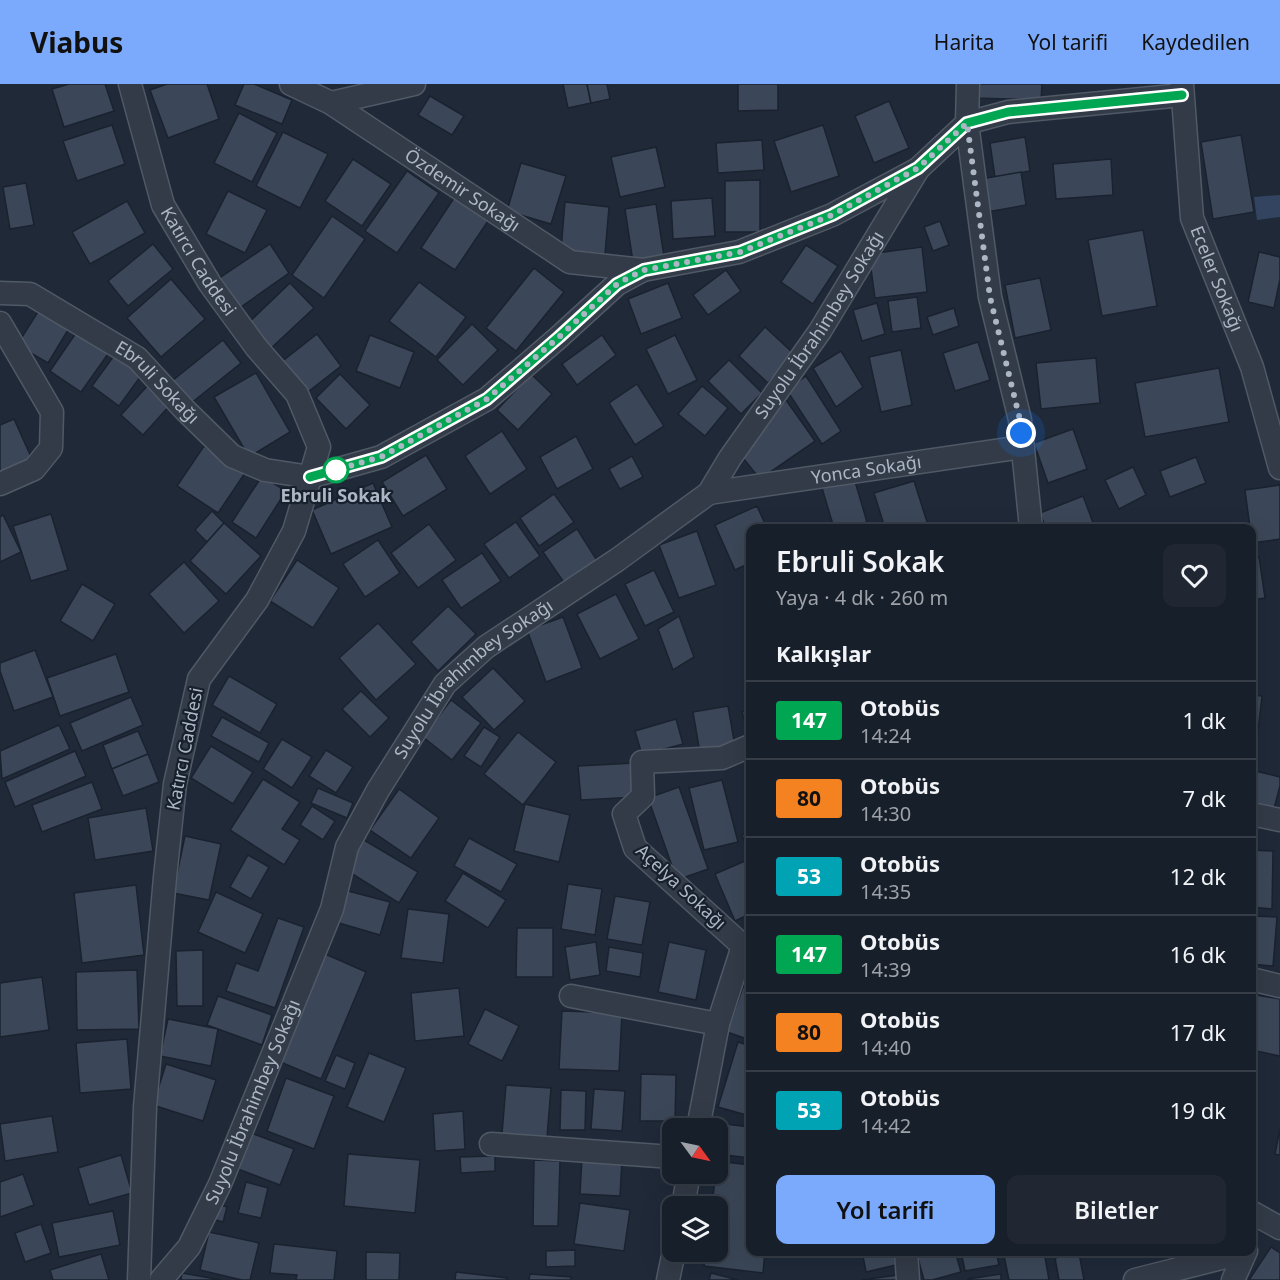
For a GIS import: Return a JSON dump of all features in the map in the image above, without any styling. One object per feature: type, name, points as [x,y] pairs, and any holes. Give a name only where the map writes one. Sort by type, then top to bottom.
[{"type":"street","name":"Katırcı Caddesi","points":[[130,84],[163,205],[210,284],[256,347],[297,394],[319,447],[294,531],[257,600],[199,680],[175,784],[146,1107],[139,1280]]},
{"type":"street","name":"Özdemir Sokağı","points":[[291,84],[331,103],[570,262],[644,270]]},
{"type":"street","points":[[331,103],[414,84]]},
{"type":"street","points":[[968,84],[967,123],[990,297],[1020,420],[1031,524]]},
{"type":"street","points":[[310,477],[381,457],[487,399],[617,284],[644,270],[740,252],[832,215],[918,168],[967,123],[1008,112],[1182,90]]},
{"type":"street","name":"Eceler Sokağı","points":[[1182,90],[1192,218],[1252,367],[1280,468]]},
{"type":"street","name":"Suyolu İbrahimbey Sokağı","points":[[161,1280],[189,1247],[220,1184],[332,909],[347,848],[378,790],[445,684],[486,647],[617,560],[709,493],[730,458],[820,332],[918,168]]},
{"type":"street","name":"Ebruli Sokağı","points":[[0,293],[30,294],[137,358],[232,456],[265,470],[310,477]]},
{"type":"street","points":[[0,323],[52,412],[51,448],[34,469],[0,484]]},
{"type":"street","name":"Yonca Sokağı","points":[[709,493],[1023,447]]},
{"type":"street","name":"Açelya Sokağı","points":[[746,748],[722,758],[642,762],[643,796],[624,814],[635,848],[746,944]]},
{"type":"street","points":[[1256,815],[1280,820]]},
{"type":"street","points":[[700,1118],[718,1024],[731,979],[746,947]]},
{"type":"street","points":[[1256,980],[1280,986]]},
{"type":"street","points":[[571,996],[718,1024]]},
{"type":"street","points":[[491,1144],[662,1156]]},
{"type":"street","points":[[1256,1235],[1266,1220]]},
{"type":"street","points":[[906,1256],[908,1280]]},
{"type":"street","points":[[1135,1280],[1222,1256]]},
{"type":"street","points":[[1233,1280],[1244,1256]]},
{"type":"street","points":[[668,1280],[672,1262]]},
{"type":"water","points":[[1280,195],[1280,217],[1257,220],[1254,197]]},
{"type":"building","points":[[69,84],[105,84],[114,111],[64,127],[52,89]]},
{"type":"building","points":[[167,84],[207,84],[219,119],[168,138],[150,90]]},
{"type":"building","points":[[244,84],[254,84],[292,100],[282,124],[235,105]]},
{"type":"building","points":[[563,84],[587,84],[591,103],[568,108]]},
{"type":"building","points":[[587,84],[607,84],[610,99],[591,103]]},
{"type":"building","points":[[738,84],[778,84],[778,110],[738,111]]},
{"type":"building","points":[[974,84],[1042,84],[1041,100],[974,98]]},
{"type":"building","points":[[430,96],[464,116],[452,135],[418,115]]},
{"type":"building","points":[[889,101],[909,148],[874,163],[855,116]]},
{"type":"building","points":[[239,113],[277,133],[252,182],[214,163]]},
{"type":"building","points":[[112,125],[125,164],[77,181],[63,141]]},
{"type":"building","points":[[823,125],[839,176],[791,192],[774,141]]},
{"type":"building","points":[[283,132],[328,154],[300,208],[256,186]]},
{"type":"building","points":[[1241,135],[1254,212],[1213,219],[1201,142]]},
{"type":"building","points":[[1025,137],[1030,171],[995,177],[990,143]]},
{"type":"building","points":[[762,140],[764,170],[718,173],[716,143]]},
{"type":"building","points":[[656,147],[665,187],[620,197],[611,157]]},
{"type":"building","points":[[353,159],[391,184],[362,226],[325,201]]},
{"type":"building","points":[[1111,159],[1113,195],[1056,199],[1053,164]]},
{"type":"building","points":[[521,163],[566,176],[551,224],[507,211]]},
{"type":"building","points":[[407,171],[439,193],[397,253],[365,231]]},
{"type":"building","points":[[1021,172],[1026,205],[987,212],[981,179]]},
{"type":"building","points":[[760,180],[760,232],[725,232],[725,181]]},
{"type":"building","points":[[26,183],[34,225],[10,229],[3,187]]},
{"type":"building","points":[[228,191],[267,210],[245,253],[206,234]]},
{"type":"building","points":[[454,198],[488,221],[455,270],[421,248]]},
{"type":"building","points":[[712,198],[715,236],[673,239],[671,201]]},
{"type":"building","points":[[127,201],[145,233],[90,264],[72,232]]},
{"type":"building","points":[[565,202],[609,207],[605,254],[561,250]]},
{"type":"building","points":[[656,204],[664,257],[633,262],[625,209]]},
{"type":"building","points":[[332,216],[365,239],[324,298],[292,275]]},
{"type":"building","points":[[940,221],[949,245],[933,251],[924,227]]},
{"type":"building","points":[[1143,230],[1157,306],[1102,316],[1088,240]]},
{"type":"building","points":[[153,244],[173,269],[128,306],[108,281]]},
{"type":"building","points":[[270,244],[289,273],[238,309],[218,279]]},
{"type":"building","points":[[806,245],[838,266],[813,304],[781,282]]},
{"type":"building","points":[[922,247],[927,292],[875,298],[869,254]]},
{"type":"building","points":[[1259,252],[1280,257],[1280,279],[1274,308],[1248,302]]},
{"type":"building","points":[[534,268],[564,292],[516,351],[486,328]]},
{"type":"building","points":[[726,270],[741,291],[708,315],[693,295]]},
{"type":"building","points":[[1040,278],[1051,330],[1015,338],[1005,285]]},
{"type":"building","points":[[171,279],[205,319],[161,357],[127,318]]},
{"type":"building","points":[[419,282],[466,317],[436,357],[389,321]]},
{"type":"building","points":[[290,283],[314,308],[268,351],[245,326]]},
{"type":"building","points":[[668,283],[682,318],[641,334],[628,299]]},
{"type":"building","points":[[917,297],[921,328],[892,332],[888,301]]},
{"type":"building","points":[[877,303],[885,334],[862,341],[853,310]]},
{"type":"building","points":[[41,307],[71,325],[48,363],[17,345]]},
{"type":"building","points":[[954,308],[959,326],[933,335],[927,317]]},
{"type":"building","points":[[472,324],[498,350],[463,385],[437,360]]},
{"type":"building","points":[[765,327],[794,354],[768,383],[739,356]]},
{"type":"building","points":[[76,333],[108,354],[81,392],[50,371]]},
{"type":"building","points":[[317,334],[341,366],[304,395],[280,363]]},
{"type":"building","points":[[370,335],[414,352],[400,388],[356,371]]},
{"type":"building","points":[[602,335],[616,355],[577,385],[562,364]]},
{"type":"building","points":[[675,335],[697,380],[668,394],[646,349]]},
{"type":"building","points":[[223,340],[241,363],[190,404],[172,381]]},
{"type":"building","points":[[978,342],[990,380],[955,391],[943,353]]},
{"type":"building","points":[[901,350],[912,405],[881,412],[869,357]]},
{"type":"building","points":[[841,351],[863,387],[836,407],[813,368]]},
{"type":"building","points":[[116,353],[143,373],[119,406],[92,386]]},
{"type":"building","points":[[1096,358],[1100,403],[1041,409],[1036,363]]},
{"type":"building","points":[[729,360],[762,393],[741,414],[708,381]]},
{"type":"building","points":[[1219,368],[1229,422],[1145,437],[1135,383]]},
{"type":"building","points":[[256,373],[290,432],[249,457],[214,397]]},
{"type":"building","points":[[340,374],[370,405],[346,429],[316,398]]},
{"type":"building","points":[[531,374],[552,394],[518,430],[497,410]]},
{"type":"building","points":[[806,376],[841,431],[822,444],[786,389]]},
{"type":"building","points":[[150,383],[172,403],[143,435],[121,415]]},
{"type":"building","points":[[637,384],[664,426],[635,445],[609,403]]},
{"type":"building","points":[[702,386],[728,408],[705,436],[678,414]]},
{"type":"building","points":[[786,400],[815,441],[760,479],[739,453]]},
{"type":"building","points":[[14,419],[32,459],[0,475],[0,425]]},
{"type":"building","points":[[1073,429],[1087,469],[1048,483],[1034,443]]},
{"type":"building","points":[[502,431],[527,469],[490,494],[465,456]]},
{"type":"building","points":[[576,436],[593,469],[557,489],[540,457]]},
{"type":"building","points":[[204,446],[245,473],[218,513],[177,486]]},
{"type":"building","points":[[426,455],[447,489],[403,516],[382,482]]},
{"type":"building","points":[[632,456],[643,477],[620,489],[609,469]]},
{"type":"building","points":[[1196,457],[1206,483],[1170,497],[1160,471]]},
{"type":"building","points":[[1133,467],[1146,495],[1119,509],[1105,480]]},
{"type":"building","points":[[262,476],[286,491],[256,538],[232,522]]},
{"type":"building","points":[[854,478],[867,522],[833,524],[822,488]]},
{"type":"building","points":[[914,481],[928,524],[884,524],[874,493]]},
{"type":"building","points":[[373,483],[392,527],[331,554],[312,510]]},
{"type":"building","points":[[1280,485],[1280,539],[1256,542],[1256,524],[1249,524],[1245,490]]},
{"type":"building","points":[[554,494],[574,522],[539,546],[520,518]]},
{"type":"building","points":[[1083,496],[1094,524],[1044,524],[1040,513]]},
{"type":"building","points":[[757,506],[765,524],[746,524],[746,565],[735,570],[715,525]]},
{"type":"building","points":[[212,511],[224,523],[207,542],[195,530]]},
{"type":"building","points":[[51,514],[68,570],[31,581],[13,526]]},
{"type":"building","points":[[3,515],[21,552],[0,562],[0,517]]},
{"type":"building","points":[[516,522],[540,556],[509,578],[484,544]]},
{"type":"building","points":[[224,523],[261,556],[226,594],[190,561]]},
{"type":"building","points":[[429,524],[456,560],[418,588],[391,553]]},
{"type":"building","points":[[577,529],[598,562],[565,584],[543,552]]},
{"type":"building","points":[[697,531],[716,585],[679,598],[659,545]]},
{"type":"building","points":[[378,540],[400,573],[365,597],[343,564]]},
{"type":"building","points":[[482,553],[501,581],[461,608],[442,580]]},
{"type":"building","points":[[1256,557],[1259,557],[1265,598],[1256,599]]},
{"type":"building","points":[[297,560],[339,588],[313,628],[270,601]]},
{"type":"building","points":[[184,562],[219,601],[184,633],[149,594]]},
{"type":"building","points":[[654,570],[674,612],[645,626],[625,584]]},
{"type":"building","points":[[82,584],[115,604],[93,641],[60,621]]},
{"type":"building","points":[[616,594],[639,639],[600,659],[577,614]]},
{"type":"building","points":[[448,606],[476,634],[438,671],[411,642]]},
{"type":"building","points":[[679,616],[694,657],[673,670],[658,629]]},
{"type":"building","points":[[563,617],[582,668],[546,682],[527,630]]},
{"type":"building","points":[[378,623],[416,664],[376,700],[339,658]]},
{"type":"building","points":[[35,650],[53,697],[14,711],[0,671],[0,663]]},
{"type":"building","points":[[116,654],[129,692],[60,716],[47,678]]},
{"type":"building","points":[[493,668],[525,701],[494,730],[462,697]]},
{"type":"building","points":[[229,676],[277,704],[260,733],[212,705]]},
{"type":"building","points":[[361,691],[389,718],[370,737],[342,709]]},
{"type":"building","points":[[1256,695],[1262,696],[1256,739]]},
{"type":"building","points":[[131,697],[143,725],[82,751],[70,723]]},
{"type":"building","points":[[451,700],[481,723],[452,760],[423,737]]},
{"type":"building","points":[[728,706],[735,746],[700,753],[693,712]]},
{"type":"building","points":[[746,711],[746,724],[742,712]]},
{"type":"building","points":[[222,717],[269,743],[259,762],[211,736]]},
{"type":"building","points":[[676,719],[683,744],[642,755],[635,731]]},
{"type":"building","points":[[59,725],[70,749],[2,779],[0,751]]},
{"type":"building","points":[[484,727],[500,737],[481,767],[464,756]]},
{"type":"building","points":[[138,731],[148,754],[112,769],[103,745]]},
{"type":"building","points":[[518,732],[556,762],[523,805],[484,774]]},
{"type":"building","points":[[282,739],[312,757],[292,788],[263,769]]},
{"type":"building","points":[[211,746],[253,772],[233,804],[191,778]]},
{"type":"building","points":[[326,750],[353,767],[336,793],[309,776]]},
{"type":"building","points":[[75,751],[86,776],[15,807],[5,782]]},
{"type":"building","points":[[148,754],[159,782],[123,796],[112,769]]},
{"type":"building","points":[[635,763],[637,797],[581,800],[578,766]]},
{"type":"building","points":[[1256,771],[1280,777],[1273,812],[1256,807]]},
{"type":"building","points":[[263,779],[300,802],[282,829],[300,840],[284,865],[230,830]]},
{"type":"building","points":[[722,780],[738,842],[704,850],[689,788]]},
{"type":"building","points":[[92,782],[102,809],[42,832],[32,805]]},
{"type":"building","points":[[679,787],[708,869],[677,880],[648,798]]},
{"type":"building","points":[[318,788],[353,803],[347,818],[311,803]]},
{"type":"building","points":[[399,789],[439,818],[411,858],[370,830]]},
{"type":"building","points":[[525,804],[570,815],[559,862],[514,851]]},
{"type":"building","points":[[312,806],[335,821],[323,840],[300,825]]},
{"type":"building","points":[[146,808],[153,851],[95,860],[88,818]]},
{"type":"building","points":[[746,834],[746,846],[742,835]]},
{"type":"building","points":[[185,836],[221,844],[209,900],[173,893]]},
{"type":"building","points":[[469,838],[517,864],[501,892],[454,866]]},
{"type":"building","points":[[364,840],[418,872],[399,903],[346,870]]},
{"type":"building","points":[[1256,850],[1273,851],[1272,909],[1256,907]]},
{"type":"building","points":[[248,855],[269,867],[251,899],[230,887]]},
{"type":"building","points":[[745,861],[746,916],[735,921],[715,874]]},
{"type":"building","points":[[463,873],[506,900],[488,928],[445,901]]},
{"type":"building","points":[[568,884],[602,889],[595,935],[561,929]]},
{"type":"building","points":[[136,885],[144,955],[82,963],[74,893]]},
{"type":"building","points":[[348,891],[390,902],[380,935],[339,923]]},
{"type":"building","points":[[216,892],[263,914],[245,953],[198,932]]},
{"type":"building","points":[[615,896],[650,902],[642,945],[607,939]]},
{"type":"building","points":[[408,909],[449,914],[443,963],[401,958]]},
{"type":"building","points":[[1256,916],[1277,917],[1273,966],[1256,964]]},
{"type":"building","points":[[278,918],[304,927],[275,1008],[226,991],[236,963],[258,971]]},
{"type":"building","points":[[517,928],[553,928],[553,977],[516,977]]},
{"type":"building","points":[[596,942],[600,975],[570,980],[565,947]]},
{"type":"building","points":[[669,942],[706,950],[696,1000],[658,992]]},
{"type":"building","points":[[609,947],[643,953],[640,977],[606,971]]},
{"type":"building","points":[[203,950],[203,1006],[177,1006],[176,951]]},
{"type":"building","points":[[323,953],[366,972],[321,1079],[278,1061]]},
{"type":"building","points":[[137,970],[139,1029],[77,1030],[76,972]]},
{"type":"building","points":[[42,977],[49,1030],[0,1037],[0,983]]},
{"type":"building","points":[[746,979],[746,1039],[727,1032]]},
{"type":"building","points":[[459,988],[464,1036],[415,1041],[411,993]]},
{"type":"building","points":[[1256,995],[1280,999],[1280,1056],[1256,1051]]},
{"type":"building","points":[[218,996],[272,1015],[262,1045],[207,1025]]},
{"type":"building","points":[[485,1009],[519,1026],[502,1061],[468,1044]]},
{"type":"building","points":[[562,1011],[622,1013],[619,1071],[559,1069]]},
{"type":"building","points":[[168,1019],[218,1029],[211,1066],[160,1056]]},
{"type":"building","points":[[127,1039],[131,1089],[80,1093],[76,1043]]},
{"type":"building","points":[[738,1042],[746,1045],[746,1115],[718,1107]]},
{"type":"building","points":[[369,1053],[406,1068],[384,1122],[347,1107]]},
{"type":"building","points":[[336,1055],[355,1063],[345,1089],[325,1081]]},
{"type":"building","points":[[166,1064],[216,1080],[203,1121],[153,1105]]},
{"type":"building","points":[[641,1074],[676,1075],[675,1118],[662,1118],[662,1121],[640,1121]]},
{"type":"building","points":[[286,1078],[334,1096],[314,1149],[267,1131]]},
{"type":"building","points":[[506,1085],[551,1088],[547,1137],[502,1134]]},
{"type":"building","points":[[594,1089],[625,1091],[622,1131],[591,1129]]},
{"type":"building","points":[[561,1090],[586,1091],[585,1130],[560,1130]]},
{"type":"building","points":[[463,1111],[465,1149],[435,1151],[433,1114]]},
{"type":"building","points":[[52,1116],[58,1152],[5,1161],[0,1124]]},
{"type":"building","points":[[728,1124],[746,1127],[746,1158],[728,1155]]},
{"type":"building","points":[[1280,1129],[1280,1155],[1275,1154]]},
{"type":"building","points":[[251,1133],[294,1149],[280,1185],[238,1169]]},
{"type":"building","points":[[348,1154],[420,1160],[415,1213],[344,1206]]},
{"type":"building","points":[[121,1155],[132,1193],[89,1205],[78,1168]]},
{"type":"building","points":[[495,1156],[495,1171],[461,1173],[460,1157]]},
{"type":"building","points":[[582,1158],[622,1160],[620,1196],[580,1194]]},
{"type":"building","points":[[534,1160],[560,1161],[558,1226],[533,1226]]},
{"type":"building","points":[[728,1162],[746,1165],[746,1256],[765,1256],[763,1273],[704,1266],[705,1262],[728,1262],[728,1196],[713,1196],[714,1184],[728,1184]]},
{"type":"building","points":[[23,1174],[34,1205],[0,1217],[0,1182]]},
{"type":"building","points":[[246,1182],[268,1188],[261,1218],[238,1213]]},
{"type":"building","points":[[580,1203],[630,1210],[624,1251],[574,1244]]},
{"type":"building","points":[[217,1204],[227,1207],[223,1222],[212,1219]]},
{"type":"building","points":[[113,1211],[120,1245],[59,1257],[52,1223]]},
{"type":"building","points":[[41,1224],[51,1253],[25,1262],[15,1233]]},
{"type":"building","points":[[209,1232],[259,1243],[250,1280],[200,1270]]},
{"type":"building","points":[[274,1244],[337,1251],[334,1280],[296,1280],[297,1275],[270,1273]]},
{"type":"building","points":[[1271,1247],[1280,1253],[1280,1280],[1249,1280]]},
{"type":"building","points":[[575,1250],[575,1266],[546,1267],[546,1251]]},
{"type":"building","points":[[366,1252],[400,1253],[399,1280],[366,1280]]},
{"type":"building","points":[[101,1254],[109,1280],[53,1280],[50,1270]]},
{"type":"building","points":[[863,1256],[894,1256],[896,1265],[866,1272]]},
{"type":"building","points":[[917,1256],[956,1256],[961,1272],[924,1280]]},
{"type":"building","points":[[962,1256],[997,1256],[999,1265],[965,1271]]},
{"type":"building","points":[[1004,1256],[1045,1256],[1049,1280],[1009,1280]]},
{"type":"building","points":[[1080,1256],[1084,1280],[1059,1280],[1055,1258]]},
{"type":"building","points":[[1165,1256],[1177,1256],[1173,1262]]},
{"type":"building","points":[[456,1272],[507,1278],[507,1280],[455,1280]]},
{"type":"building","points":[[182,1273],[221,1280],[181,1280]]},
{"type":"building","points":[[711,1273],[738,1280],[709,1280]]},
{"type":"building","points":[[530,1274],[571,1277],[571,1280],[529,1280]]},
{"type":"building","points":[[1001,1274],[1001,1280],[968,1280],[968,1279]]},
{"type":"building","points":[[898,1275],[899,1280],[862,1280]]},
{"type":"bus line","name":"147","points":[[310,477],[381,457],[487,399],[617,284],[644,270],[740,252],[832,215],[918,168],[967,123],[1008,112],[1182,95]]},
{"type":"place","name":"Ebruli Sokak","points":[[336,470]]},
{"type":"route","points":[[336,470],[328,472],[381,457],[487,399],[617,284],[644,270],[740,252],[832,215],[918,168],[967,123],[990,297],[1020,420],[1021,433]]}]
